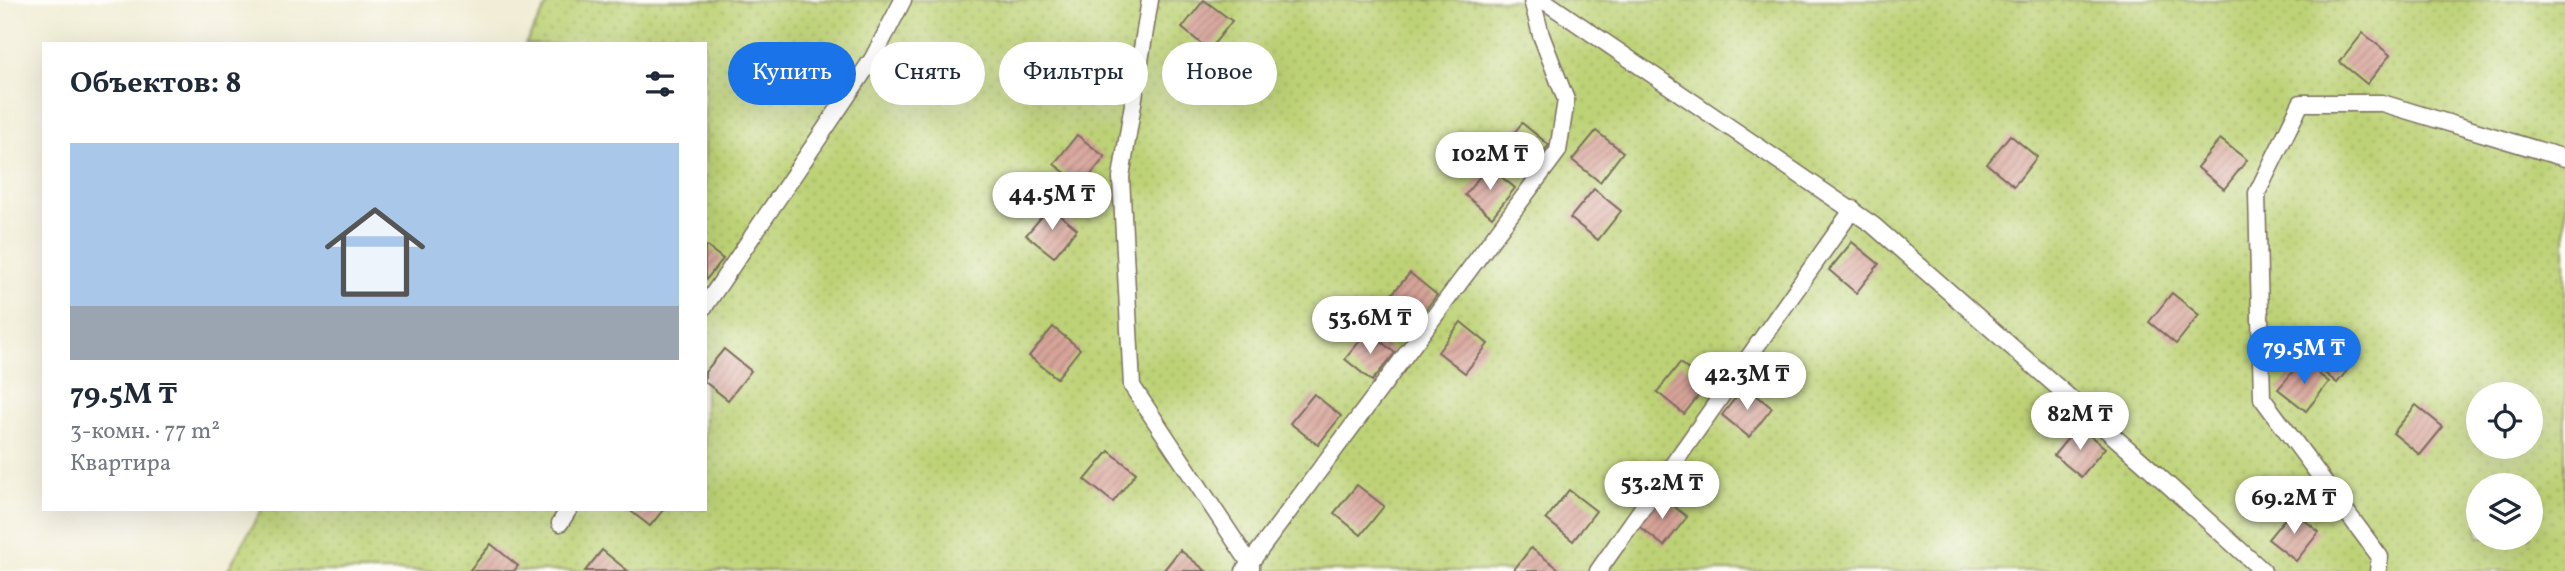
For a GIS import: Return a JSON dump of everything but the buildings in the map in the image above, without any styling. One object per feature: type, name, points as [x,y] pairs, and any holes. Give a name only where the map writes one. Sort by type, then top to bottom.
[{"type":"lane","points":[[707,303],[873,58],[903,0]]},
{"type":"lane","points":[[1150,0],[1121,177],[1132,386],[1248,569],[1558,151],[1566,100],[1541,35],[1532,0]]},
{"type":"lane","points":[[1543,0],[1853,209],[2092,417],[2263,571]]},
{"type":"lane","points":[[2378,571],[2380,557],[2262,398],[2257,193],[2301,103],[2382,103],[2565,158]]},
{"type":"lane","points":[[1598,571],[1853,209]]},
{"type":"green space","points":[[550,0],[2565,0],[2565,571],[227,571],[261,511],[707,511],[707,42],[526,42]]}]
